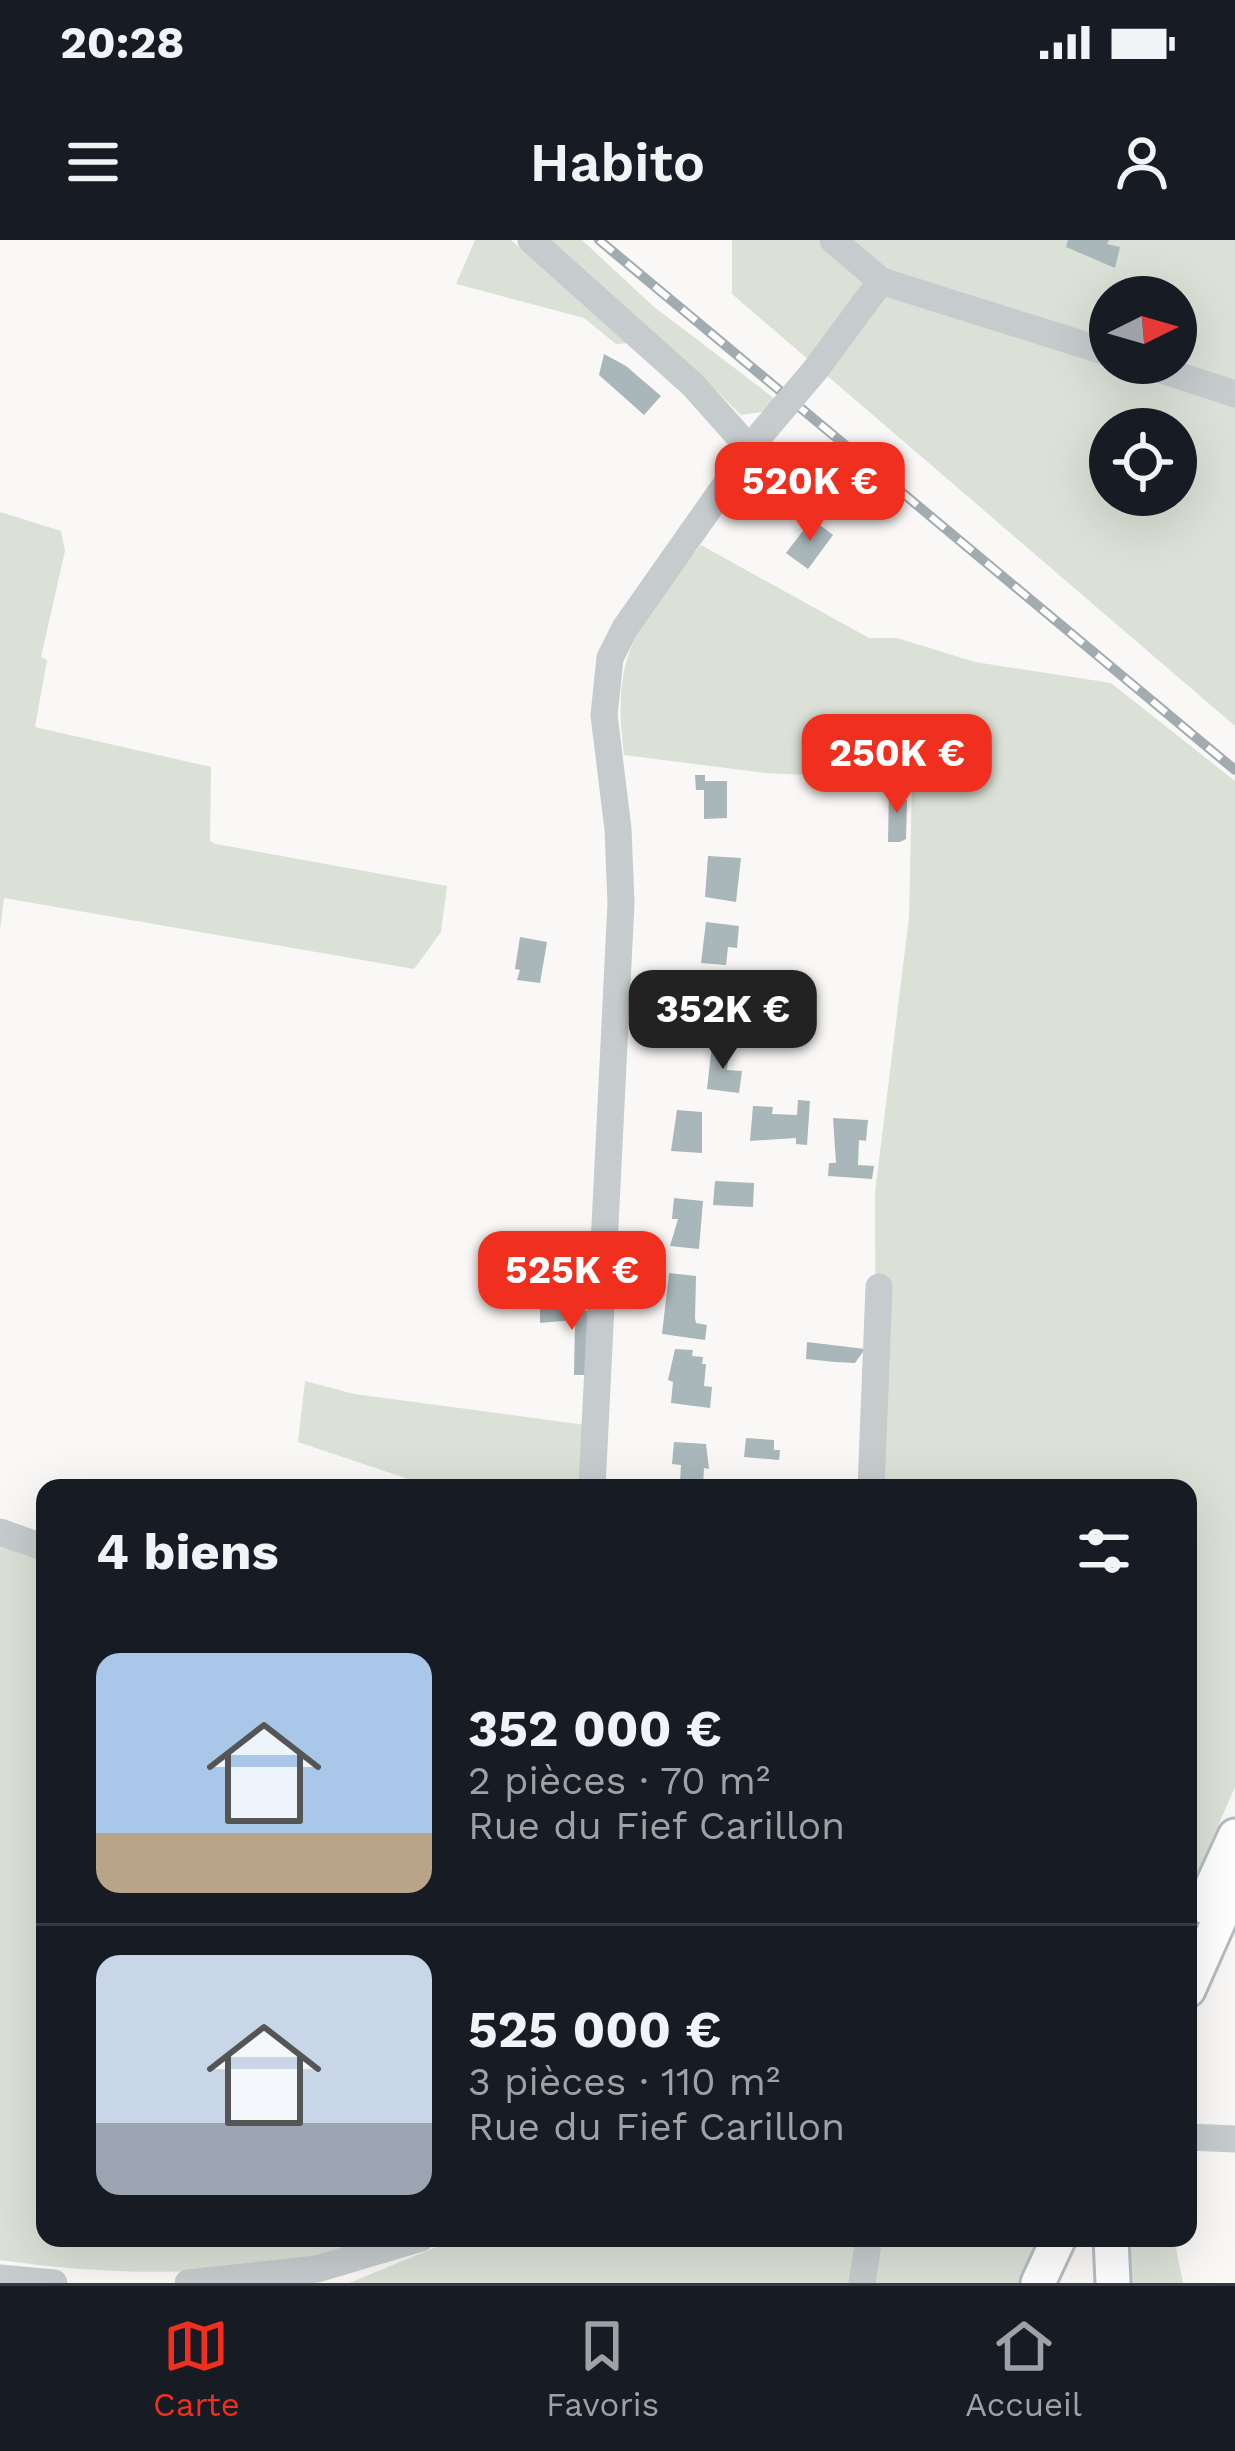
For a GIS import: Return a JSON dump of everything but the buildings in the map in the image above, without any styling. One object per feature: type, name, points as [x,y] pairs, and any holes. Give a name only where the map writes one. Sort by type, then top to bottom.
[{"type":"main road","points":[[1197,1920],[1235,1836]]},
{"type":"main road","points":[[1197,1949],[1235,1867]]},
{"type":"main road","points":[[1197,1970],[1235,1884]]},
{"type":"main road","points":[[1040,2283],[1056,2247]]},
{"type":"main road","points":[[1055,2283],[1069,2247]]},
{"type":"main road","points":[[1111,2247],[1113,2283]]},
{"type":"street","points":[[531,240],[756,441]]},
{"type":"street","points":[[833,240],[880,281],[1089,346]]},
{"type":"street","points":[[592,1479],[621,903],[605,675],[626,628],[756,441],[880,281]]},
{"type":"street","points":[[1197,382],[1235,394]]},
{"type":"street","points":[[871,1479],[879,1287]]},
{"type":"street","points":[[0,1532],[36,1545]]},
{"type":"street","points":[[1197,2137],[1235,2139]]},
{"type":"street","points":[[188,2283],[317,2269],[391,2247]]},
{"type":"street","points":[[862,2283],[868,2247]]},
{"type":"street","points":[[0,2278],[54,2283]]},
{"type":"shaded area","points":[[475,240],[511,240],[630,343],[616,344],[584,318],[456,284]]},
{"type":"shaded area","points":[[540,240],[582,240],[653,306],[775,399],[762,412],[741,415],[685,360]]},
{"type":"shaded area","points":[[732,240],[1235,240],[1235,726],[732,294]]},
{"type":"shaded area","points":[[0,512],[61,531],[65,551],[41,657],[47,660],[35,727],[211,767],[210,841],[216,844],[447,886],[441,932],[414,969],[4,898],[0,931]]},
{"type":"shaded area","points":[[701,545],[869,638],[897,638],[975,662],[1111,683],[1235,781],[1235,1787],[1197,1874],[1197,1479],[876,1479],[875,1192],[909,918],[912,780],[765,773],[624,755],[621,689],[626,664],[661,597]]},
{"type":"shaded area","points":[[305,1381],[354,1394],[586,1425],[582,1479],[408,1479],[298,1442]]},
{"type":"shaded area","points":[[0,1539],[36,1551],[36,2247],[352,2247],[291,2261],[194,2271],[96,2270],[0,2260]]},
{"type":"shaded area","points":[[436,2247],[857,2247],[851,2283],[349,2283]]},
{"type":"shaded area","points":[[877,2247],[1041,2247],[1025,2283],[873,2283]]},
{"type":"shaded area","points":[[1124,2247],[1176,2247],[1183,2283],[1127,2283]]},
{"type":"railway","points":[[599,240],[1235,770]]}]
